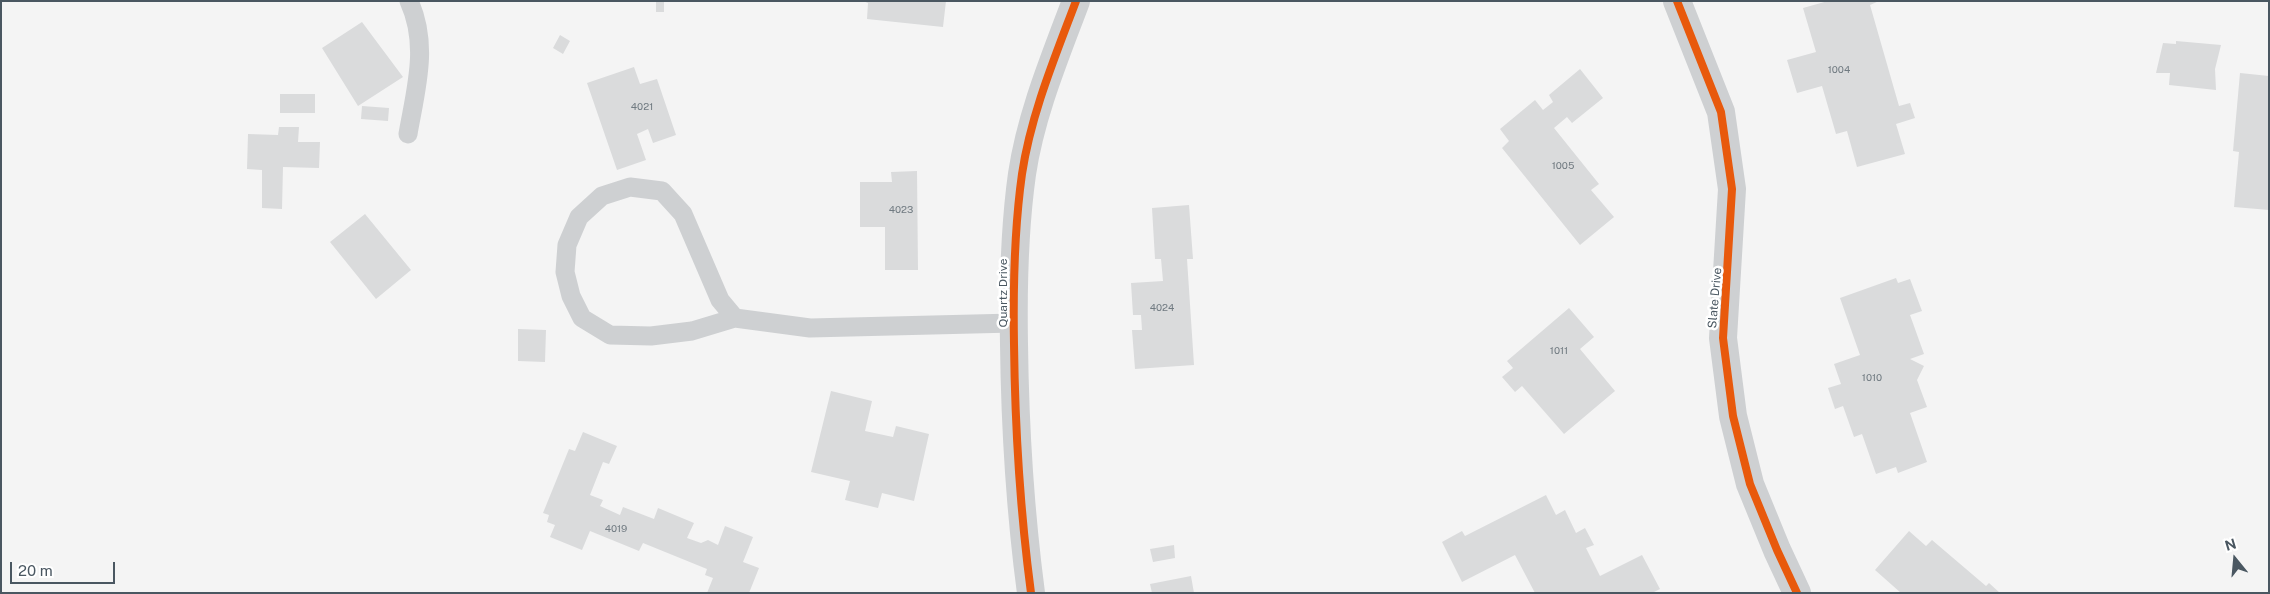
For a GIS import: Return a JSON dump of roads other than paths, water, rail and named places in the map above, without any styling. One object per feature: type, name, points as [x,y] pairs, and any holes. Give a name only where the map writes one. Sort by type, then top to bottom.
[{"type":"street","name":"Quartz Drive","points":[[1031,593],[1015,422],[1014,244],[1022,172],[1044,84],[1076,1]]},
{"type":"street","name":"Slate Drive","points":[[1677,1],[1721,112],[1732,189],[1723,338],[1733,416],[1750,484],[1797,593]]},
{"type":"lane","points":[[408,134],[421,66],[417,19],[409,1]]},
{"type":"lane","points":[[735,318],[720,300],[683,214],[662,192],[630,186],[602,196],[579,217],[567,245],[565,272],[571,296],[582,318],[610,334],[652,336],[692,331],[735,318],[810,328],[1014,323]]}]
